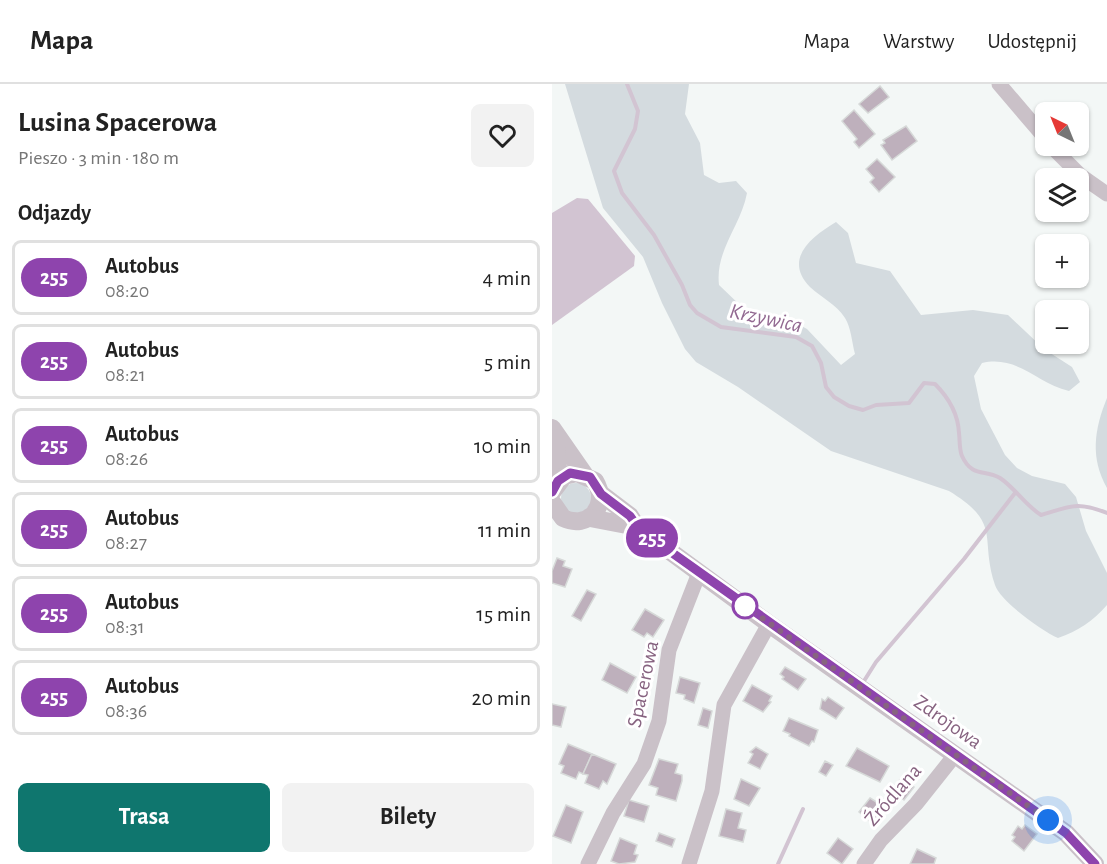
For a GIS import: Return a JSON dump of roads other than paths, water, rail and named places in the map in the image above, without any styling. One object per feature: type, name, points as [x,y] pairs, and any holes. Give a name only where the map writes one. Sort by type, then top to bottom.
[{"type":"street","points":[[999,84],[1035,126]]},
{"type":"street","points":[[1061,156],[1081,176],[1107,194]]},
{"type":"street","points":[[554,433],[584,474]]},
{"type":"street","points":[[554,433],[559,469],[555,486]]},
{"type":"street","points":[[555,486],[570,473],[584,474]]},
{"type":"street","name":"Zdrojowa","points":[[584,474],[595,482],[601,494],[630,516],[637,526],[769,624],[1066,833],[1095,864]]},
{"type":"street","points":[[590,518],[599,507],[601,494]]},
{"type":"street","points":[[552,502],[561,525]]},
{"type":"street","name":"Zdrojowa","points":[[561,525],[590,518],[637,526]]},
{"type":"street","name":"Spacerowa","points":[[588,864],[613,813],[644,764],[659,721],[669,650],[699,573]]},
{"type":"street","points":[[689,864],[712,791],[724,705],[769,624]]},
{"type":"street","name":"Źródlana","points":[[864,864],[881,840],[916,804],[955,755]]},
{"type":"waterway","name":"Krzywica","points":[[627,84],[638,111],[635,129],[614,171],[622,193],[654,235],[682,285],[690,305],[697,313],[721,327],[796,337],[812,346],[821,363],[826,387],[834,397],[849,406],[863,410],[876,405],[909,403],[924,383],[935,384],[955,412],[961,453],[970,467],[1000,478],[1041,515],[1074,506],[1088,507],[1107,513]]},
{"type":"waterway","points":[[864,681],[876,662],[964,559],[1015,493]]},
{"type":"waterway","points":[[778,864],[803,809]]}]
